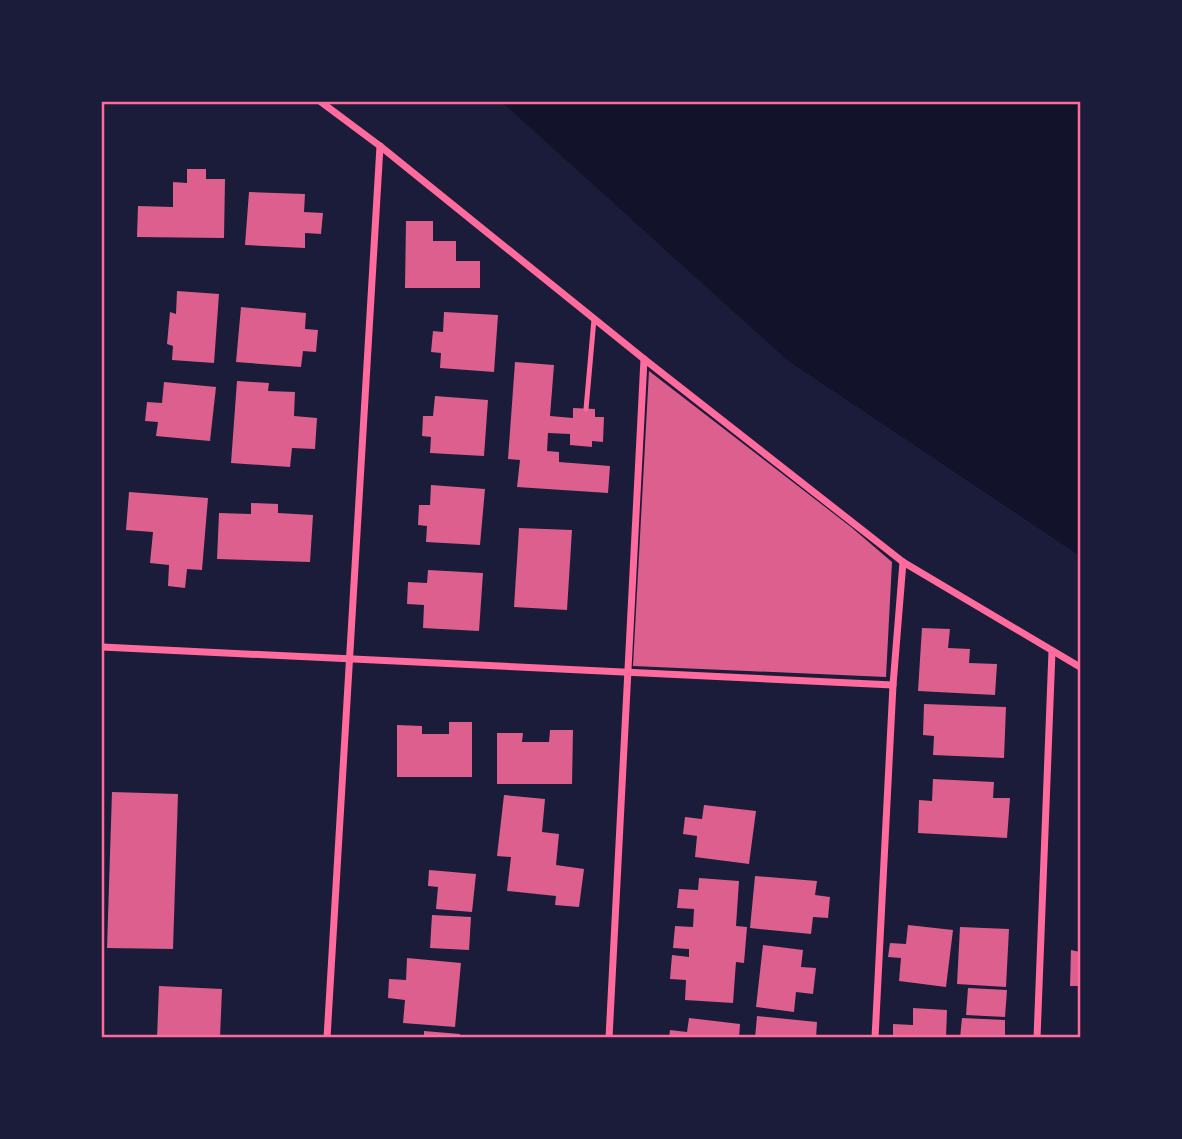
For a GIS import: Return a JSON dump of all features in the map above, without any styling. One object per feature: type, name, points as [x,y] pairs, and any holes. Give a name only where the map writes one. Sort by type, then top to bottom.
[{"type":"street","points":[[321,102],[904,562],[1080,667]]},
{"type":"street","points":[[327,1038],[380,146]]},
{"type":"street","points":[[609,1038],[644,359]]},
{"type":"street","points":[[875,1038],[893,685],[904,562]]},
{"type":"street","points":[[102,647],[893,685]]},
{"type":"street","points":[[1037,1038],[1052,651]]},
{"type":"lane","points":[[586,409],[594,319]]},
{"type":"shaded area","points":[[502,102],[1080,102],[1080,556],[787,360]]},
{"type":"building","points":[[187,169],[206,169],[206,179],[225,179],[224,238],[137,237],[138,206],[173,207],[173,182],[187,183]]},
{"type":"building","points":[[249,192],[305,194],[304,212],[323,213],[321,234],[305,233],[305,248],[245,245]]},
{"type":"building","points":[[406,221],[433,221],[433,241],[456,241],[456,261],[480,261],[480,288],[405,288]]},
{"type":"building","points":[[177,291],[219,294],[214,363],[172,360],[173,346],[167,344],[170,312],[176,314]]},
{"type":"building","points":[[241,307],[306,313],[305,329],[318,330],[316,352],[303,351],[301,367],[236,362]]},
{"type":"building","points":[[444,312],[498,315],[494,372],[440,368],[441,353],[431,352],[433,331],[443,332]]},
{"type":"building","points":[[515,362],[554,365],[550,416],[573,418],[573,408],[595,409],[595,417],[604,417],[603,442],[592,441],[592,447],[570,445],[570,434],[548,433],[547,451],[559,452],[559,462],[610,466],[608,493],[517,487],[520,460],[508,459]]},
{"type":"building","points":[[649,371],[851,527],[892,562],[886,677],[633,666]]},
{"type":"building","points":[[237,381],[269,383],[268,391],[295,392],[294,416],[317,418],[315,449],[292,448],[290,467],[231,463]]},
{"type":"building","points":[[164,382],[216,387],[210,441],[156,436],[158,422],[145,421],[147,402],[162,403]]},
{"type":"building","points":[[435,396],[488,400],[484,456],[430,453],[431,437],[422,436],[423,416],[433,416]]},
{"type":"building","points":[[431,485],[485,489],[480,545],[426,542],[427,526],[418,525],[419,505],[430,505]]},
{"type":"building","points":[[129,492],[208,498],[202,570],[187,569],[185,588],[168,586],[169,565],[150,563],[153,532],[126,530]]},
{"type":"building","points":[[251,503],[278,504],[278,513],[313,515],[310,562],[217,559],[219,513],[251,514]]},
{"type":"building","points":[[519,528],[572,530],[567,610],[514,607]]},
{"type":"building","points":[[428,570],[483,573],[479,631],[423,628],[424,605],[407,604],[408,582],[427,583]]},
{"type":"building","points":[[922,628],[950,629],[948,648],[970,649],[969,663],[997,664],[995,695],[918,691]]},
{"type":"building","points":[[924,704],[1006,707],[1004,758],[933,755],[934,736],[923,735]]},
{"type":"building","points":[[449,722],[472,722],[472,777],[397,777],[397,725],[422,726],[422,734],[449,734]]},
{"type":"building","points":[[550,730],[573,730],[572,784],[497,784],[497,733],[523,733],[522,742],[549,742]]},
{"type":"building","points":[[933,779],[994,782],[993,798],[1010,798],[1007,838],[918,833],[919,800],[932,801]]},
{"type":"building","points":[[112,792],[178,794],[173,949],[107,948]]},
{"type":"building","points":[[504,795],[545,799],[542,832],[559,834],[556,865],[584,869],[579,907],[555,905],[556,896],[507,891],[511,857],[497,856]]},
{"type":"building","points":[[704,805],[756,811],[749,864],[695,857],[697,836],[683,834],[685,817],[702,819]]},
{"type":"building","points":[[429,870],[476,874],[472,912],[436,909],[438,887],[428,886]]},
{"type":"building","points":[[755,876],[817,881],[815,895],[830,897],[828,918],[813,917],[811,934],[750,928]]},
{"type":"building","points":[[699,878],[739,881],[736,926],[747,927],[744,963],[736,962],[733,1003],[685,1000],[686,980],[670,979],[672,955],[689,957],[689,949],[673,948],[675,926],[693,927],[694,909],[677,908],[679,889],[698,890]]},
{"type":"building","points":[[432,915],[471,917],[469,950],[430,948]]},
{"type":"building","points":[[908,925],[953,930],[946,987],[899,981],[901,958],[888,957],[890,943],[906,944]]},
{"type":"building","points":[[960,927],[1009,929],[1006,987],[957,984]]},
{"type":"building","points":[[763,945],[803,950],[801,967],[816,968],[813,994],[796,992],[794,1012],[756,1007]]},
{"type":"building","points":[[1071,950],[1080,952],[1080,986],[1070,986]]},
{"type":"building","points":[[407,958],[461,963],[455,1027],[403,1023],[405,1000],[388,998],[389,979],[406,980]]},
{"type":"building","points":[[159,986],[222,989],[220,1038],[157,1038]]},
{"type":"building","points":[[968,988],[1007,990],[1005,1017],[966,1015]]},
{"type":"building","points":[[913,1008],[947,1010],[946,1038],[893,1038],[893,1024],[913,1025]]},
{"type":"building","points":[[757,1016],[817,1022],[816,1038],[755,1038]]},
{"type":"building","points":[[689,1018],[740,1024],[739,1038],[669,1038],[670,1030],[687,1032]]},
{"type":"building","points":[[962,1018],[1005,1020],[1005,1038],[960,1038]]},
{"type":"building","points":[[424,1031],[460,1034],[460,1038],[424,1038]]}]
